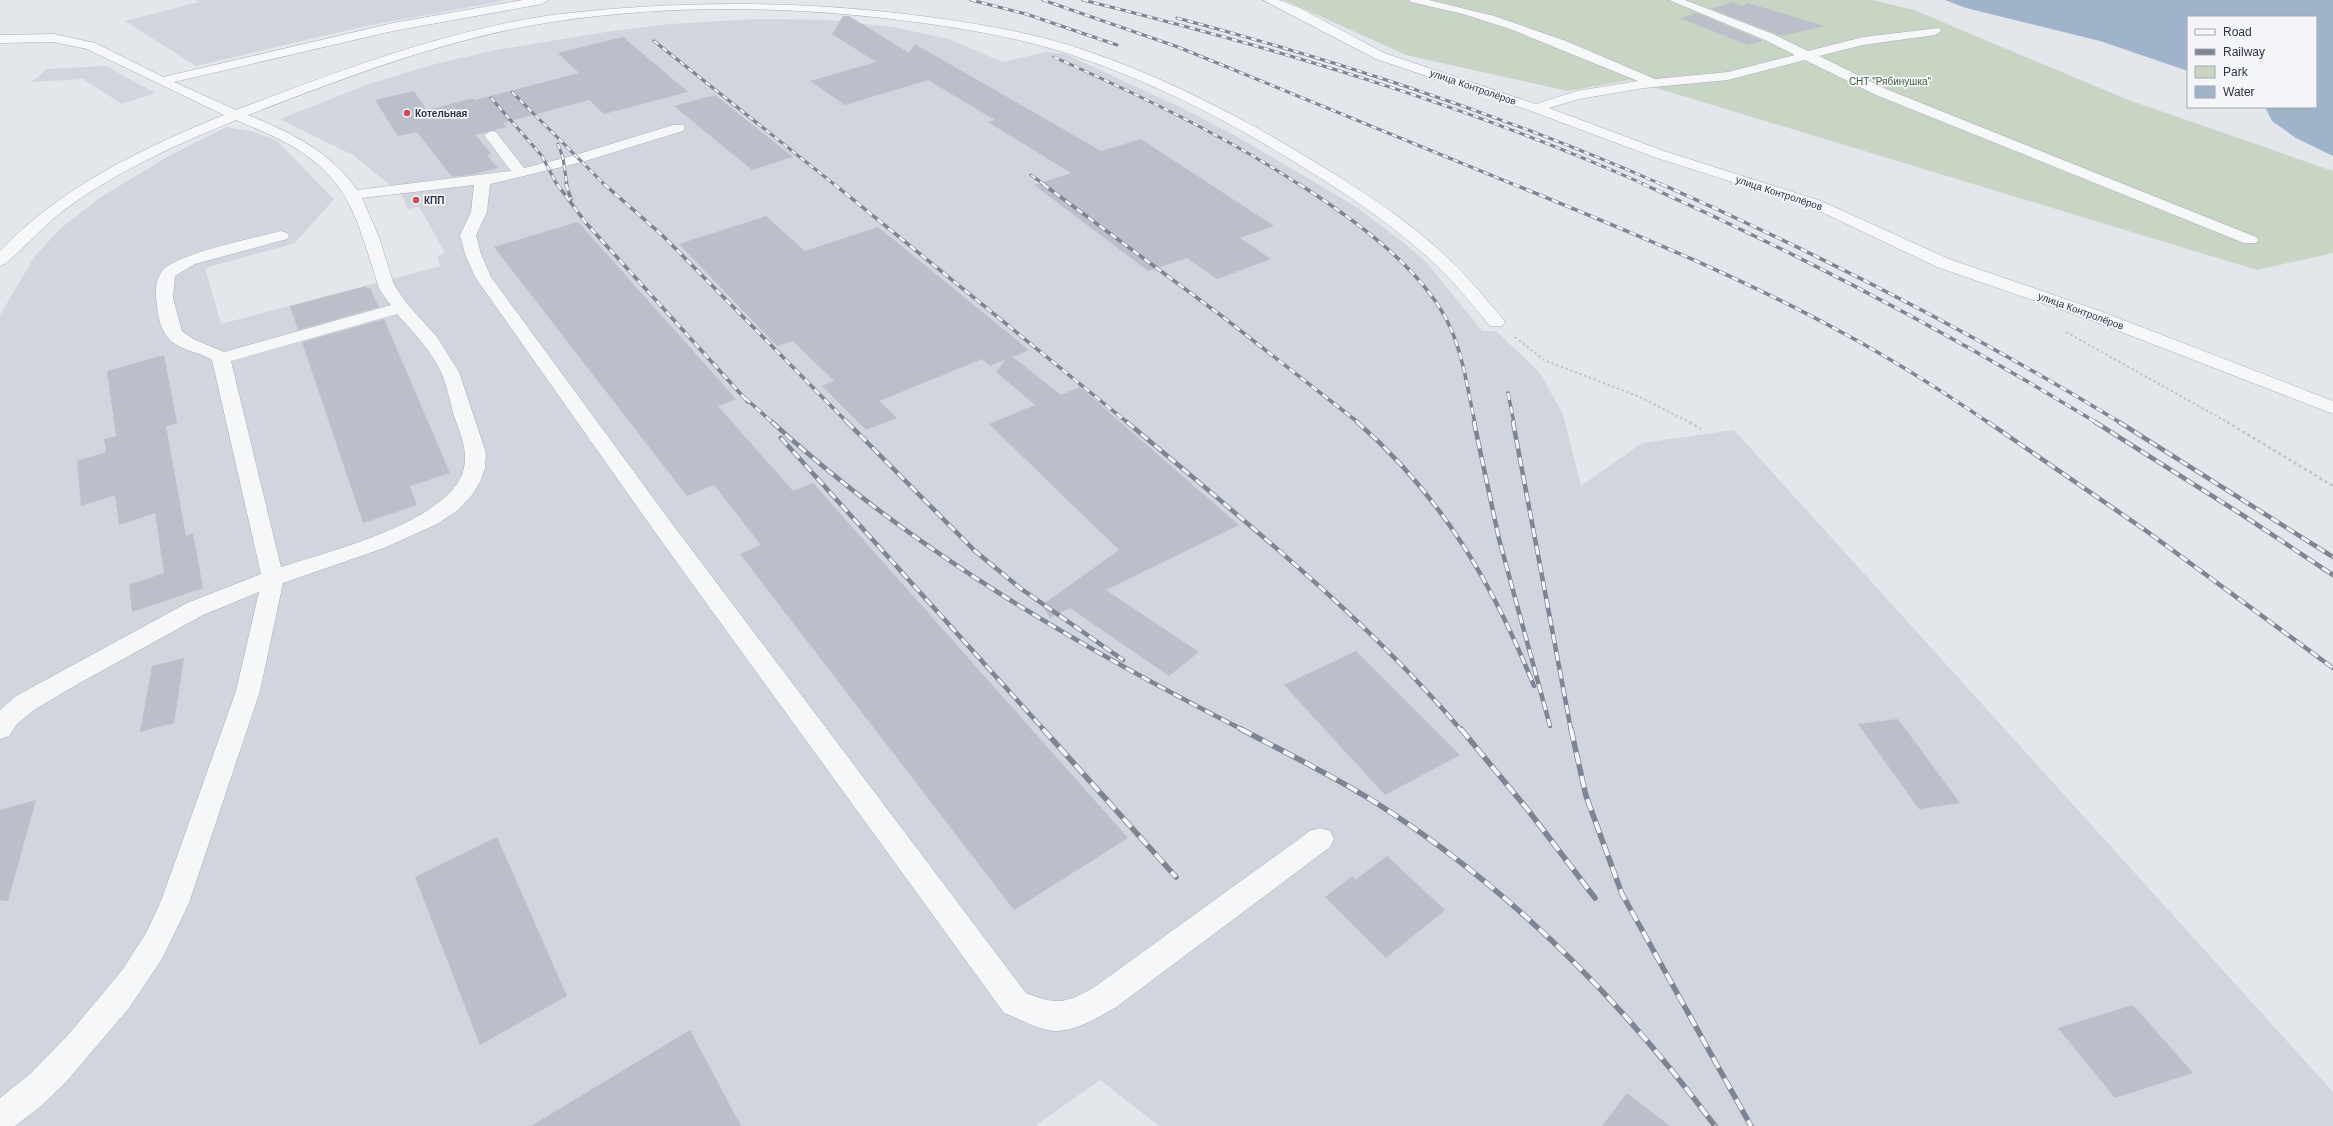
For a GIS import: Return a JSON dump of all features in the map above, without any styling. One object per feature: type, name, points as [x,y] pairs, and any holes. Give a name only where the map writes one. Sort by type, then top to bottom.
[{"type":"street","points":[[162,81],[400,26],[542,0]]},
{"type":"street","name":"улица Контролёров","points":[[1269,0],[1296,11],[1380,56],[1536,108],[1659,154],[1816,204],[1944,263],[2094,315],[2333,408]]},
{"type":"street","points":[[1415,0],[1431,5],[1465,11],[1570,46],[1655,84]]},
{"type":"street","points":[[1675,0],[1769,37],[1881,92],[2250,240]]},
{"type":"street","points":[[0,261],[28,232],[56,209],[175,140],[236,115],[343,75],[423,49],[513,26],[576,14],[651,8],[770,6],[874,12],[973,27],[1016,36],[1080,53],[1197,101],[1241,123],[1325,174],[1390,218],[1438,257],[1496,322]]},
{"type":"street","points":[[1536,108],[1577,95],[1728,76],[1863,41],[1935,31]]},
{"type":"street","points":[[0,39],[39,37],[79,42],[102,51],[216,108],[275,132],[324,161],[353,195],[386,281],[386,285],[400,308],[431,340],[450,372],[476,453],[476,467],[471,480],[455,500],[421,524],[403,533],[273,578],[195,609],[25,703],[8,717],[0,729]]},
{"type":"street","points":[[353,195],[482,180],[521,173],[577,159],[678,128]]},
{"type":"street","points":[[492,135],[521,173]]},
{"type":"street","points":[[482,180],[481,206],[468,235],[473,254],[483,277],[665,530],[1015,1003],[1049,1016],[1077,1013],[1104,998],[1320,839]]},
{"type":"street","points":[[0,1117],[18,1105],[44,1081],[88,1035],[143,965],[175,903],[248,691],[273,578],[221,358],[177,337],[170,328],[167,317],[164,280],[168,274],[189,261],[281,236]]},
{"type":"street","points":[[221,358],[400,308]]},
{"type":"path","points":[[1496,322],[1544,360],[1640,397],[1670,411],[1701,429]]},
{"type":"path","points":[[2064,331],[2273,448],[2333,486]]},
{"type":"shaded area","points":[[195,0],[508,0],[366,26],[196,66],[125,21],[199,2]]},
{"type":"shaded area","points":[[757,19],[830,20],[893,27],[949,39],[1002,62],[1047,52],[1065,54],[1178,106],[1236,136],[1355,206],[1404,243],[1427,263],[1482,331],[1496,331],[1539,372],[1563,414],[1581,486],[1642,443],[1734,430],[2333,1092],[2333,1126],[1159,1126],[1100,1080],[1035,1126],[0,1126],[0,315],[35,256],[61,228],[101,197],[169,156],[226,127],[254,132],[277,141],[334,199],[295,243],[205,268],[221,324],[441,266],[437,257],[445,252],[419,207],[408,209],[402,196],[395,189],[353,155],[280,119],[369,84],[439,63],[496,50],[612,31],[671,24]]},
{"type":"shaded area","points":[[106,66],[155,93],[122,104],[83,79],[32,82],[47,69]]},
{"type":"green space","name":"СНТ \"Рябинушка\"","points":[[1284,0],[1872,0],[1914,10],[2126,99],[2333,171],[2333,253],[2257,270],[1630,80],[1568,91],[1406,55]]},
{"type":"water","points":[[1945,0],[2333,0],[2333,156],[2296,138],[2272,121],[2266,108],[2317,108],[2317,16],[2187,16],[2187,71],[2100,41],[1966,8]]},
{"type":"building","points":[[1733,2],[1742,6],[1748,3],[1824,26],[1782,36],[1711,9]]},
{"type":"building","points":[[1697,13],[1763,41],[1748,45],[1680,18]]},
{"type":"building","points":[[843,16],[849,16],[909,53],[915,44],[1101,151],[1141,139],[1274,226],[1240,238],[1271,259],[1217,279],[1187,258],[1148,271],[1034,185],[1071,173],[988,122],[995,120],[928,80],[845,105],[810,81],[876,62],[832,34]]},
{"type":"building","points":[[623,37],[688,92],[604,114],[589,100],[503,123],[507,127],[475,135],[492,154],[487,155],[498,168],[475,174],[452,177],[417,132],[398,136],[375,100],[414,91],[427,110],[474,98],[475,100],[579,73],[558,53]]},
{"type":"building","points":[[715,95],[793,157],[752,170],[674,106]]},
{"type":"building","points":[[766,216],[805,251],[878,227],[1029,350],[1013,357],[1061,395],[1080,387],[1239,525],[1106,590],[1199,652],[1169,676],[1070,608],[1050,618],[1042,605],[1119,550],[989,424],[1035,405],[996,372],[1006,359],[990,366],[982,359],[879,401],[897,418],[866,430],[822,386],[834,381],[793,341],[777,346],[679,244]]},
{"type":"building","points":[[578,222],[736,399],[718,406],[793,491],[813,483],[1128,838],[1014,910],[740,554],[761,545],[714,485],[687,496],[494,247]]},
{"type":"building","points":[[366,286],[367,289],[370,288],[379,307],[298,330],[290,306]]},
{"type":"building","points":[[384,319],[450,473],[410,486],[417,505],[363,523],[302,342]]},
{"type":"building","points":[[164,355],[177,423],[166,426],[186,536],[193,533],[203,588],[132,612],[129,585],[164,573],[155,513],[119,525],[115,495],[81,506],[77,461],[106,452],[104,439],[116,436],[107,371]]},
{"type":"building","points":[[1356,651],[1460,755],[1385,795],[1284,685]]},
{"type":"building","points":[[184,658],[174,723],[140,732],[152,666]]},
{"type":"building","points":[[1898,719],[1960,803],[1919,809],[1858,724]]},
{"type":"building","points":[[36,800],[8,901],[0,900],[0,810]]},
{"type":"building","points":[[497,837],[567,996],[480,1045],[415,877]]},
{"type":"building","points":[[1387,856],[1445,910],[1386,958],[1325,897],[1352,876],[1355,880]]},
{"type":"building","points":[[2133,1005],[2193,1073],[2115,1098],[2058,1028]]},
{"type":"building","points":[[690,1030],[741,1126],[531,1126]]},
{"type":"building","points":[[1627,1093],[1670,1126],[1602,1126]]},
{"type":"railway","points":[[971,0],[1026,14],[1117,45]]},
{"type":"railway","points":[[1043,0],[1178,47],[1515,185]]},
{"type":"railway","points":[[1083,0],[1227,38],[1369,80],[1508,129],[1646,185]]},
{"type":"railway","points":[[1177,18],[1301,53],[1423,92],[1544,136],[1663,185]]},
{"type":"railway","points":[[654,41],[835,185]]},
{"type":"railway","points":[[1054,57],[1180,116],[1241,149],[1300,185]]},
{"type":"railway","points":[[512,92],[604,184]]},
{"type":"railway","points":[[491,98],[542,156],[557,185]]},
{"type":"railway","points":[[558,144],[563,158],[567,185]]},
{"type":"railway","points":[[1031,175],[1045,185]]},
{"type":"railway","points":[[557,184],[586,223],[748,402]]},
{"type":"railway","points":[[566,184],[571,199]]},
{"type":"railway","points":[[604,184],[662,235],[848,423]]},
{"type":"railway","points":[[834,184],[1128,423]]},
{"type":"railway","points":[[1043,184],[1223,317],[1359,423]]},
{"type":"railway","points":[[1299,184],[1364,229],[1385,247],[1424,286],[1439,307],[1451,329],[1462,364],[1475,423]]},
{"type":"railway","points":[[1513,184],[1722,272],[1803,312],[1862,343],[1899,365],[1989,423]]},
{"type":"railway","points":[[1643,184],[1760,238],[1874,296],[1987,358],[2097,423]]},
{"type":"railway","points":[[1661,184],[1779,238],[1895,296],[2009,358],[2121,423]]},
{"type":"railway","points":[[1508,393],[1514,423]]},
{"type":"railway","points":[[745,398],[773,423]]},
{"type":"railway","points":[[772,422],[825,468],[881,512],[938,553],[997,592],[1118,664],[1243,730]]},
{"type":"railway","points":[[847,422],[975,551],[1020,588],[1123,660]]},
{"type":"railway","points":[[1127,422],[1258,532],[1343,608],[1384,647],[1461,730]]},
{"type":"railway","points":[[1357,422],[1387,450],[1414,480],[1462,543],[1501,612],[1534,686]]},
{"type":"railway","points":[[1474,422],[1499,539],[1550,726]]},
{"type":"railway","points":[[1513,422],[1571,730]]},
{"type":"railway","points":[[1988,422],[2145,530],[2333,668]]},
{"type":"railway","points":[[2095,422],[2244,516],[2333,575]]},
{"type":"railway","points":[[2119,422],[2333,557]]},
{"type":"railway","points":[[781,438],[1044,730]]},
{"type":"railway","points":[[1043,729],[1176,877]]},
{"type":"railway","points":[[1241,729],[1364,795],[1429,839],[1476,874],[1563,951],[1603,992],[1642,1035],[1715,1126]]},
{"type":"railway","points":[[1461,729],[1528,810],[1595,898]]},
{"type":"railway","points":[[1571,729],[1586,796],[1622,894],[1751,1126]]},
{"type":"place","name":"Котельная","points":[[407,113]]},
{"type":"place","name":"КПП","points":[[416,200]]}]
